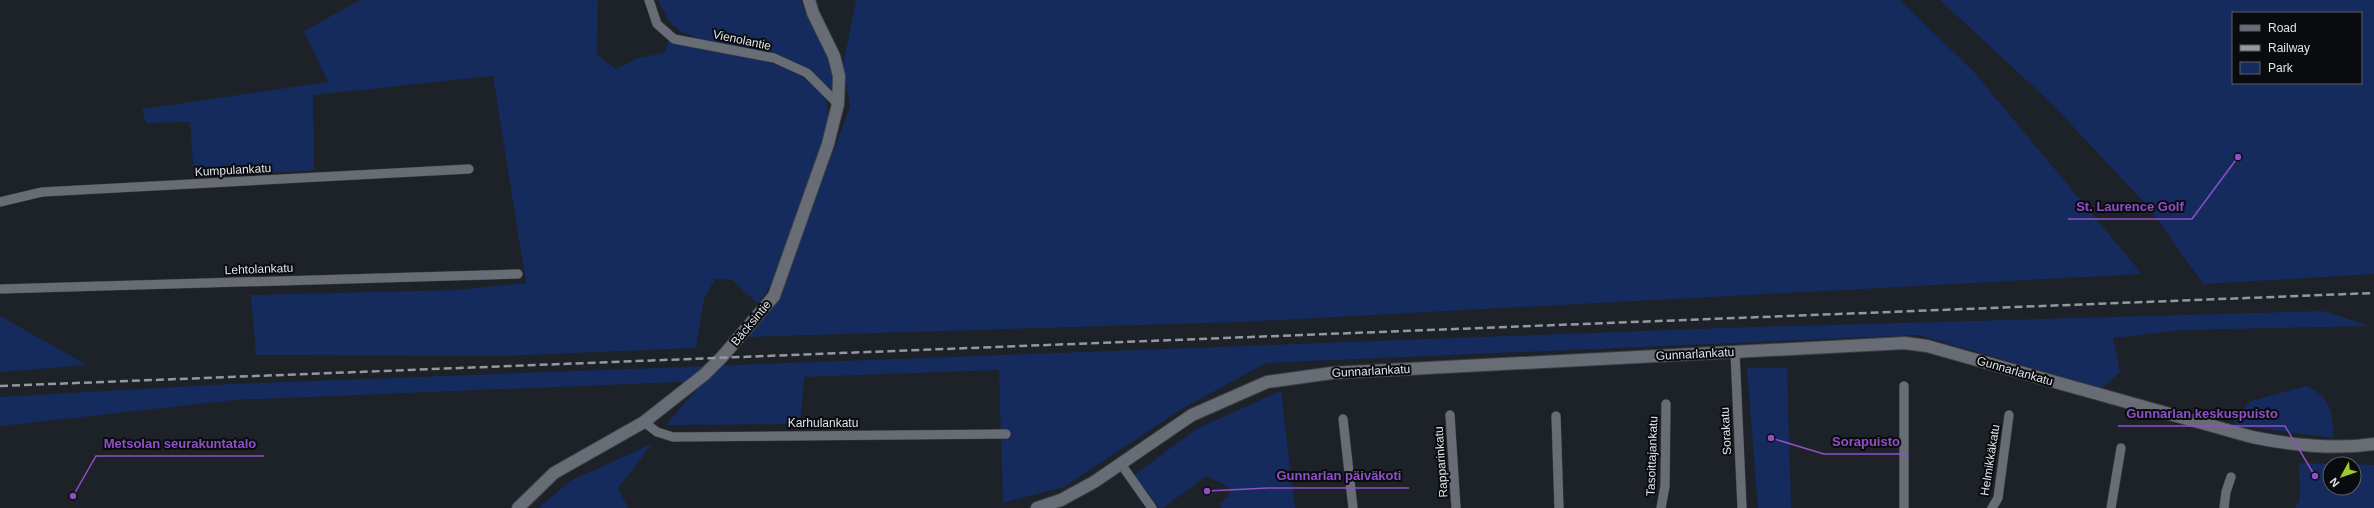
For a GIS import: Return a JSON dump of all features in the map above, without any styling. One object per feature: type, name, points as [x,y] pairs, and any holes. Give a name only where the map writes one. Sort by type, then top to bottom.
[{"type":"street","name":"Vienolantie","points":[[648,0],[657,24],[674,38],[774,58],[807,73],[838,104]]},
{"type":"street","name":"Bäcksintie","points":[[518,508],[554,473],[644,422],[722,357],[774,296],[828,144],[838,104],[838,76],[834,56],[813,13],[809,0]]},
{"type":"street","name":"Kumpulankatu","points":[[0,202],[42,192],[469,169]]},
{"type":"street","name":"Lehtolankatu","points":[[0,289],[518,274]]},
{"type":"street","name":"Gunnarlankatu","points":[[1037,508],[1078,492],[1192,415],[1274,380],[1332,373],[1735,352],[1915,344],[2252,437],[2284,443],[2339,446],[2374,444]]},
{"type":"street","name":"Sorakatu","points":[[1735,352],[1742,508]]},
{"type":"street","points":[[1904,386],[1904,508]]},
{"type":"street","name":"Tasoittajankatu","points":[[1661,508],[1665,486],[1666,404]]},
{"type":"street","name":"Rapparinkatu","points":[[1450,415],[1456,508]]},
{"type":"street","name":"Helmikkäkatu","points":[[1992,508],[1998,498],[2009,415]]},
{"type":"street","points":[[1556,416],[1559,508]]},
{"type":"street","points":[[1343,419],[1353,508]]},
{"type":"street","name":"Karhulankatu","points":[[644,422],[657,432],[673,437],[1006,434]]},
{"type":"street","points":[[2111,508],[2121,448]]},
{"type":"street","points":[[1121,464],[1152,508]]},
{"type":"street","points":[[2224,508],[2226,492],[2231,477]]},
{"type":"green space","points":[[360,0],[598,0],[597,55],[616,69],[638,58],[664,53],[669,39],[754,57],[797,74],[814,85],[826,101],[829,120],[774,280],[758,304],[732,280],[715,279],[704,299],[696,348],[502,356],[256,355],[251,295],[457,290],[526,283],[493,76],[313,95],[314,170],[194,178],[190,122],[146,123],[142,109],[328,82],[304,31]]},
{"type":"green space","points":[[658,0],[801,0],[803,8],[826,48],[834,89],[826,85],[812,72],[791,60],[778,55],[711,41],[683,32],[674,26],[669,20]]},
{"type":"green space","points":[[856,0],[1900,0],[1974,72],[2142,274],[1241,322],[745,337],[773,309],[850,107],[843,65]]},
{"type":"green space","points":[[1940,0],[2374,0],[2374,274],[2203,284],[2150,209],[2052,104]]},
{"type":"green space","points":[[2323,311],[2371,326],[2181,330],[2113,338],[2120,372],[2102,388],[1919,335],[1266,363],[1180,410],[1064,487],[1003,503],[999,370],[804,377],[800,424],[666,425],[704,381],[234,400],[0,426],[0,397],[231,384],[1721,328]]},
{"type":"green space","points":[[0,316],[87,365],[0,372]]},
{"type":"green space","points":[[1747,368],[1787,368],[1791,508],[1758,508]]},
{"type":"green space","points":[[2306,386],[2321,395],[2326,401],[2331,414],[2333,438],[2235,425],[2233,419],[2251,401]]},
{"type":"green space","points":[[1281,391],[1295,508],[1222,508],[1219,504],[1229,496],[1229,487],[1206,476],[1163,508],[1159,508],[1134,475],[1198,428]]},
{"type":"green space","points":[[652,444],[618,488],[628,508],[538,508],[572,480]]},
{"type":"green space","points":[[2299,463],[2322,464],[2322,496],[2362,496],[2362,464],[2374,465],[2374,508],[2295,508],[2300,500]]},
{"type":"railway","points":[[0,386],[2374,293]]},
{"type":"place","name":"St. Laurence Golf","points":[[2238,157]]},
{"type":"place","name":"Sorapuisto","points":[[1771,438]]},
{"type":"place","name":"Gunnarlan keskuspuisto","points":[[2315,476]]},
{"type":"place","name":"Gunnarlan päiväkoti","points":[[1207,491]]},
{"type":"place","name":"Metsolan seurakuntatalo","points":[[73,496]]}]
